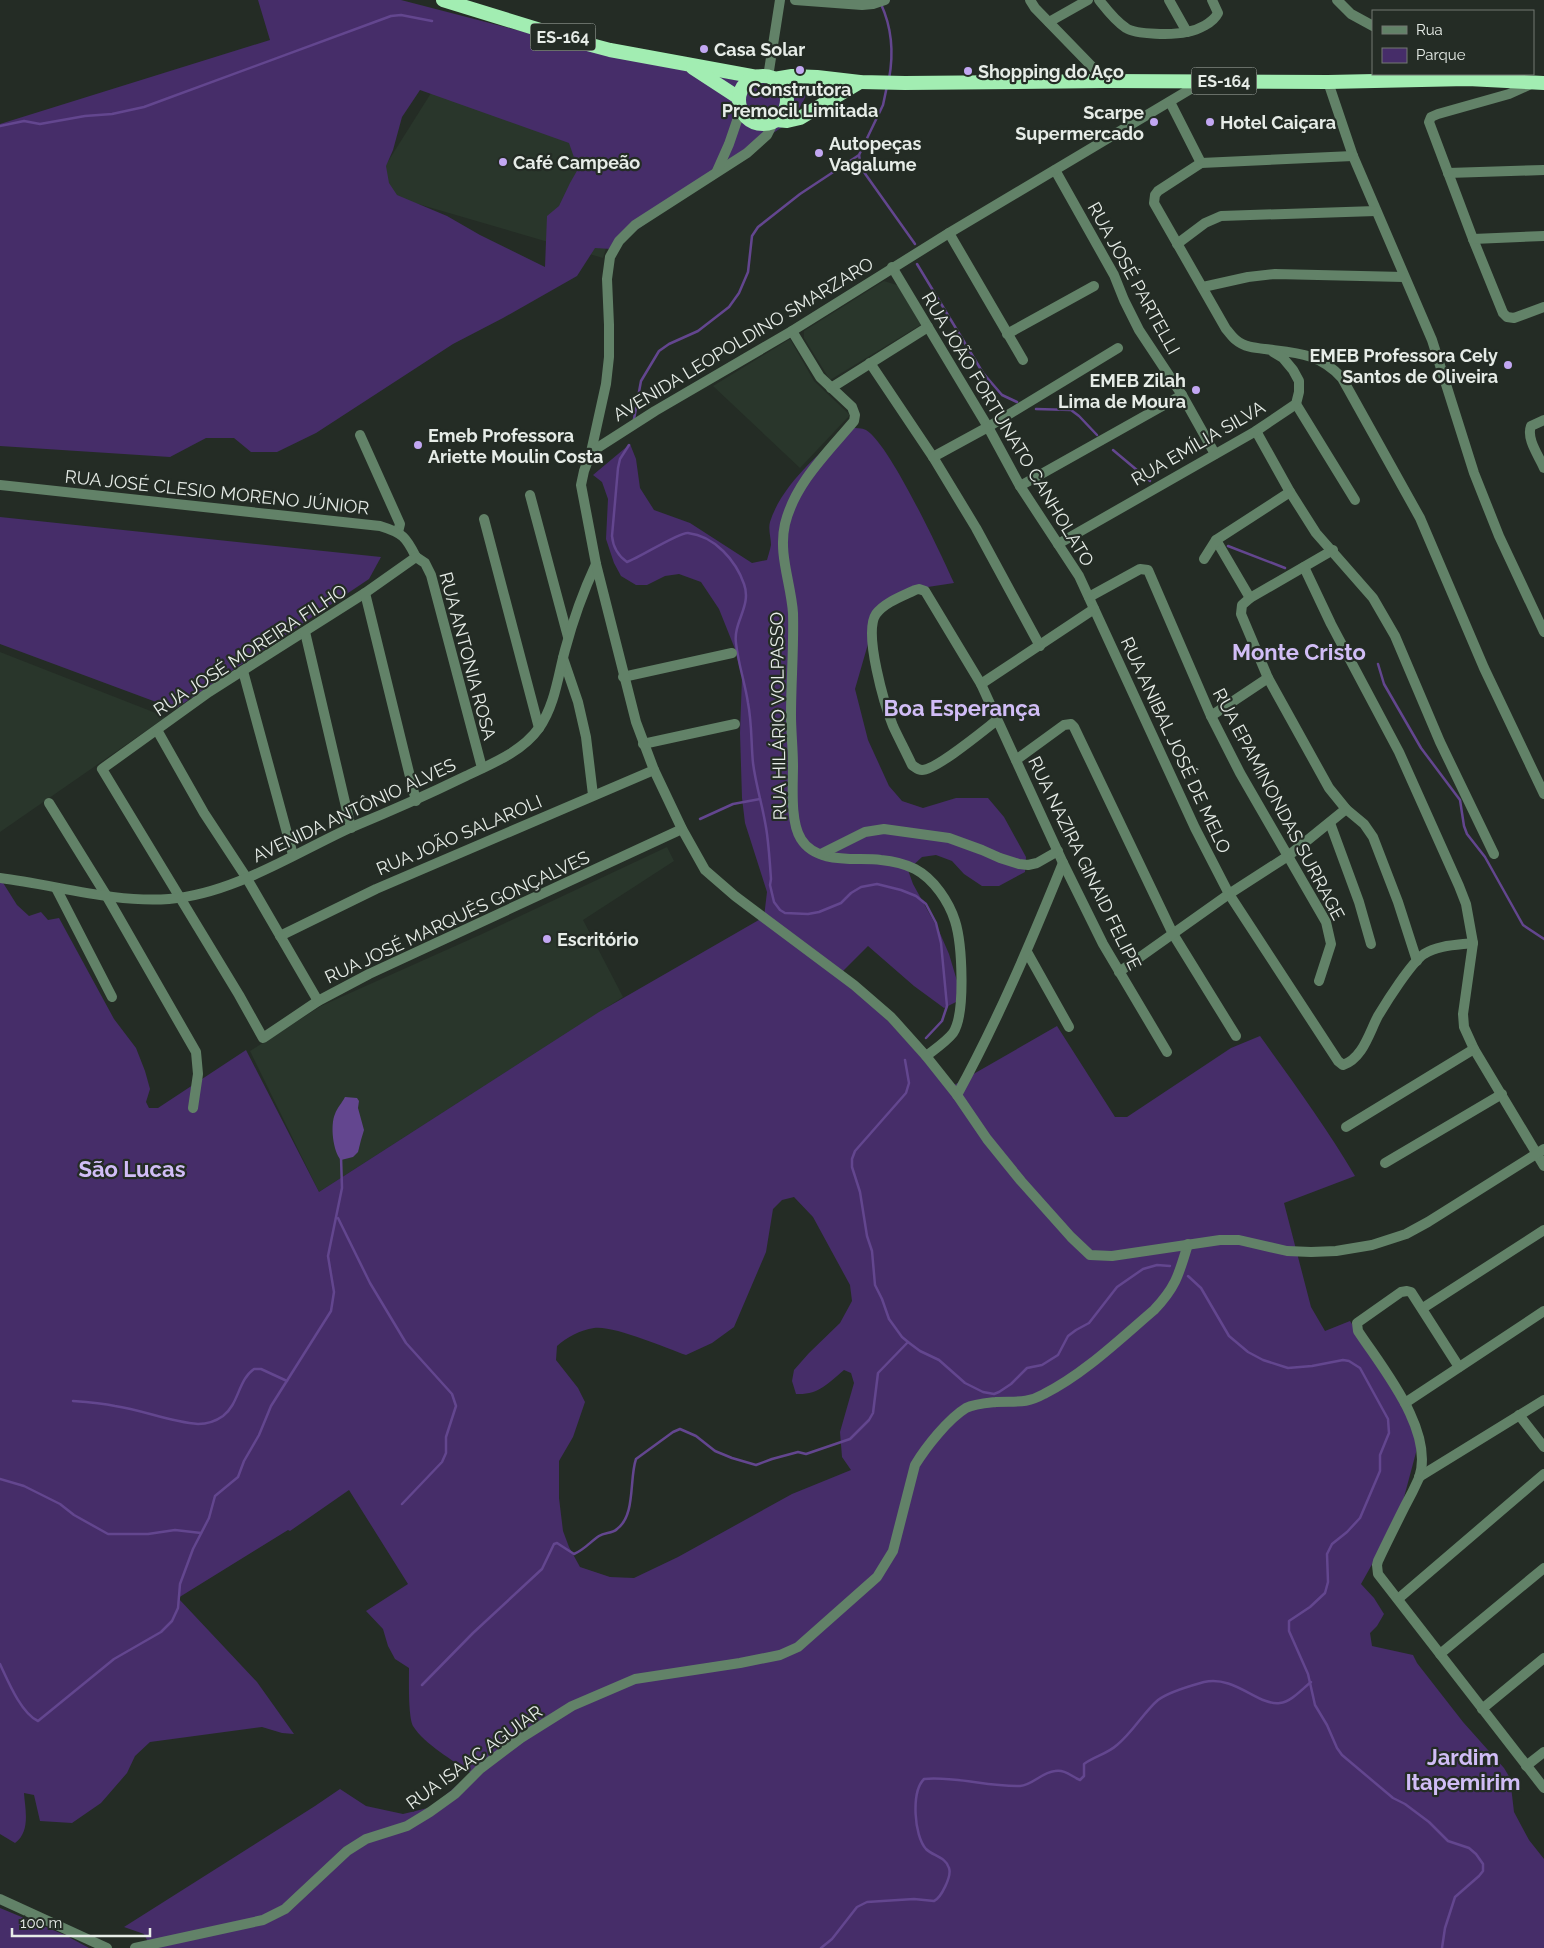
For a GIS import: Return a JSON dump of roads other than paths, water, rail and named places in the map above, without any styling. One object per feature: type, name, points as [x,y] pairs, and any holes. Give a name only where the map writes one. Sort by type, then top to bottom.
[{"type":"highway","name":"ES-164","points":[[443,0],[610,50],[766,78],[792,76],[860,82],[905,83],[1106,81],[1328,82],[1464,77],[1539,83]]},
{"type":"highway","name":"ES-164","points":[[686,63],[740,103],[747,118],[757,123],[800,118],[860,82]]},
{"type":"highway","points":[[740,103],[743,87],[766,78],[782,86],[787,97],[785,108],[775,120]]},
{"type":"street","points":[[766,78],[780,0]]},
{"type":"street","points":[[795,0],[851,5],[880,2]]},
{"type":"street","points":[[1030,0],[1106,81]]},
{"type":"street","points":[[1049,22],[1088,0]]},
{"type":"street","points":[[1099,0],[1113,17],[1127,29],[1138,33],[1187,32],[1206,25],[1215,19],[1218,13],[1212,0]]},
{"type":"street","points":[[1169,0],[1187,32]]},
{"type":"street","points":[[1337,0],[1351,14],[1372,25]]},
{"type":"street","name":"AVENIDA LEOPOLDINO SMARZARO","points":[[591,452],[792,331],[948,233],[1204,81]]},
{"type":"street","points":[[1328,82],[1353,156],[1432,340],[1474,474],[1544,632]]},
{"type":"street","points":[[1539,83],[1431,117],[1429,122],[1503,313],[1507,317],[1514,318],[1544,308]]},
{"type":"street","points":[[1170,102],[1201,163]]},
{"type":"street","points":[[717,172],[729,144],[740,103]]},
{"type":"street","points":[[775,120],[767,135],[758,144],[635,225],[619,241],[610,257],[606,279],[609,325],[609,357],[606,384],[591,452],[581,485],[596,564],[643,744],[682,829],[705,870],[716,881],[874,1001],[926,1056],[957,1095],[987,1139],[1021,1181],[1071,1237],[1090,1255],[1112,1256],[1220,1240],[1239,1240],[1287,1251],[1311,1252],[1336,1251],[1372,1245],[1406,1234],[1428,1222],[1540,1151]]},
{"type":"street","points":[[1353,156],[1201,163],[1158,191],[1155,195],[1154,204],[1226,329],[1236,341],[1250,348],[1306,355],[1331,366],[1342,378],[1409,497],[1484,668],[1544,794]]},
{"type":"street","name":"RUA JOSÉ PARTELLI","points":[[1055,170],[1114,275],[1139,330],[1182,395],[1215,454]]},
{"type":"street","points":[[1448,173],[1544,170]]},
{"type":"street","points":[[1177,244],[1205,223],[1221,216],[1235,214],[1376,211]]},
{"type":"street","points":[[948,233],[1023,360]]},
{"type":"street","points":[[1473,239],[1544,236]]},
{"type":"street","name":"RUA JOÃO FORTUNATO CANHOLATO","points":[[892,267],[988,427],[1020,486],[1079,576],[1094,609]]},
{"type":"street","points":[[1203,287],[1248,277],[1276,274],[1404,277]]},
{"type":"street","points":[[1008,334],[1094,286]]},
{"type":"street","points":[[831,388],[928,327]]},
{"type":"street","name":"RUA HILÁRIO VOLPASSO","points":[[792,331],[820,377],[852,407],[855,415],[854,421],[808,474],[785,522],[782,548],[792,602],[790,717],[795,822],[801,840],[807,847],[820,854],[840,858],[883,860],[915,869],[926,877],[938,890],[950,908],[958,934],[962,993],[960,1016],[953,1033],[926,1056]]},
{"type":"street","points":[[933,457],[988,427],[1118,348]]},
{"type":"street","points":[[1270,350],[1283,358],[1293,370],[1299,381],[1300,392],[1296,404],[1355,500]]},
{"type":"street","points":[[870,363],[933,457],[976,528],[1040,646]]},
{"type":"street","points":[[1020,486],[1182,395]]},
{"type":"street","name":"RUA EMÍLIA SILVA","points":[[1058,544],[1256,431],[1296,404]]},
{"type":"street","points":[[1540,421],[1531,426],[1530,437],[1544,468]]},
{"type":"street","points":[[1256,431],[1290,492],[1316,533],[1333,550],[1372,598],[1395,636],[1440,742],[1494,854]]},
{"type":"street","points":[[360,434],[400,524],[398,532],[408,541],[416,558]]},
{"type":"street","name":"RUA JOSÉ CLESIO MORENO JÚNIOR","points":[[0,485],[380,526],[398,532]]},
{"type":"street","points":[[1204,560],[1216,540],[1290,492]]},
{"type":"street","points":[[530,495],[568,638]]},
{"type":"street","points":[[484,519],[539,728]]},
{"type":"street","points":[[1216,540],[1250,598]]},
{"type":"street","points":[[1333,550],[1250,598],[1242,605],[1241,614],[1243,620],[1268,678],[1329,788],[1346,810],[1364,824],[1373,837],[1398,902],[1417,961],[1424,954],[1434,950],[1473,944]]},
{"type":"street","name":"RUA JOSÉ MOREIRA FILHO","points":[[181,897],[102,770],[209,692],[305,632],[416,558]]},
{"type":"street","name":"RUA ANTONIA ROSA","points":[[416,558],[425,563],[431,575],[482,768]]},
{"type":"street","name":"AVENIDA ANTÔNIO ALVES","points":[[0,878],[56,888],[152,900],[181,897],[214,890],[246,878],[351,828],[416,801],[508,755],[526,742],[539,728],[554,695],[568,638],[581,598],[596,564]]},
{"type":"street","points":[[1304,567],[1331,624],[1399,752],[1423,802],[1466,904],[1473,944],[1463,1014],[1464,1028],[1474,1049],[1540,1151],[1544,1166]]},
{"type":"street","name":"RUA EPAMINONDAS SURRAGE","points":[[1089,597],[1140,568],[1148,570],[1212,716],[1240,773],[1326,922],[1331,944],[1319,981]]},
{"type":"street","name":"RUA NAZIRA GINAID FELIPE","points":[[997,720],[935,766],[923,770],[916,769],[912,765],[886,706],[874,658],[872,630],[876,614],[884,606],[915,590],[922,589],[981,684],[1063,863],[1119,972],[1166,1052]]},
{"type":"street","points":[[365,593],[416,801]]},
{"type":"street","points":[[981,684],[1094,609]]},
{"type":"street","name":"RUA ANIBAL JOSÉ DE MELO","points":[[1094,609],[1191,819],[1229,894],[1313,1024],[1338,1061],[1343,1065],[1351,1062],[1359,1054],[1379,1014],[1417,961]]},
{"type":"street","points":[[305,632],[351,828]]},
{"type":"street","points":[[624,676],[732,653]]},
{"type":"street","points":[[563,657],[578,702],[586,737],[594,795]]},
{"type":"street","points":[[243,671],[294,855]]},
{"type":"street","points":[[1212,716],[1268,678]]},
{"type":"street","points":[[643,744],[734,724]]},
{"type":"street","points":[[1016,760],[1064,725],[1071,724],[1074,727],[1173,934],[1236,1036]]},
{"type":"street","points":[[157,730],[204,813],[246,878],[318,1001]]},
{"type":"street","name":"RUA JOÃO SALAROLI","points":[[280,936],[376,889],[654,770]]},
{"type":"street","points":[[50,803],[106,895],[196,1052],[198,1074],[193,1108]]},
{"type":"street","points":[[1119,972],[1229,894],[1288,856],[1346,810]]},
{"type":"street","points":[[1330,823],[1359,902],[1371,944]]},
{"type":"street","name":"RUA JOSÉ MARQUÊS GONÇALVES","points":[[181,897],[240,995],[263,1038],[318,1001],[368,974],[682,829]]},
{"type":"street","points":[[820,854],[865,832],[884,829],[949,838],[1019,864],[1037,863],[1058,851]]},
{"type":"street","points":[[957,1095],[984,1046],[1027,952],[1063,863]]},
{"type":"street","points":[[56,888],[112,997]]},
{"type":"street","points":[[1027,952],[1070,1027]]},
{"type":"street","points":[[1346,1127],[1474,1049]]},
{"type":"street","points":[[1385,1163],[1502,1094]]},
{"type":"street","points":[[1423,1308],[1544,1230]]},
{"type":"street","name":"RUA ISAAC AGUIAR","points":[[135,1948],[263,1920],[286,1909],[347,1851],[366,1839],[407,1826],[430,1812],[455,1794],[480,1769],[521,1738],[572,1706],[635,1679],[740,1663],[780,1654],[798,1647],[877,1577],[893,1551],[915,1465],[922,1452],[968,1407],[982,1404],[1031,1401],[1069,1379],[1154,1310],[1164,1299],[1178,1278],[1188,1244]]},
{"type":"street","points":[[1459,1367],[1411,1292],[1401,1292],[1357,1323],[1358,1331],[1405,1403],[1415,1423],[1421,1444],[1422,1458],[1419,1477],[1378,1561],[1378,1574],[1544,1788]]},
{"type":"street","points":[[1405,1403],[1544,1311]]},
{"type":"street","points":[[1419,1477],[1544,1400]]},
{"type":"street","points":[[1519,1415],[1544,1447]]},
{"type":"street","points":[[1398,1599],[1544,1474]]},
{"type":"street","points":[[1440,1654],[1544,1568]]},
{"type":"street","points":[[1482,1710],[1544,1658]]},
{"type":"street","points":[[1526,1766],[1544,1752]]},
{"type":"street","points":[[0,1899],[107,1948]]},
{"type":"waterway","points":[[881,4],[888,22],[891,40],[889,79]]},
{"type":"waterway","points":[[0,126],[24,121],[40,124],[85,116],[112,114],[144,107],[391,16],[401,15],[432,21]]},
{"type":"waterway","points":[[634,419],[641,381],[659,351],[669,344],[698,331],[729,307],[739,293],[748,272],[752,236],[758,227],[800,194],[859,155],[883,105],[887,86]]},
{"type":"waterway","points":[[859,155],[861,167],[866,175],[915,244]]},
{"type":"waterway","points":[[917,264],[983,373],[1002,395],[1017,402]]},
{"type":"waterway","points":[[1036,409],[1071,410],[1097,435]]},
{"type":"waterway","points":[[629,445],[620,459],[618,468],[612,536],[613,544],[618,554],[627,562],[683,534],[698,535],[715,544],[723,551],[736,567],[744,584],[746,600],[737,628],[736,643],[749,711],[753,763],[766,825],[770,885],[774,902],[785,913],[808,914],[819,912],[841,903],[851,893],[861,887],[877,884],[916,896],[926,904],[936,923],[941,943],[947,1006],[942,1021],[926,1038]]},
{"type":"waterway","points":[[1113,450],[1150,481]]},
{"type":"waterway","points":[[1228,546],[1285,568]]},
{"type":"waterway","points":[[1378,664],[1384,684],[1421,748],[1460,800],[1467,834],[1485,857],[1523,925],[1544,939]]},
{"type":"waterway","points":[[700,819],[733,804],[760,799]]},
{"type":"waterway","points":[[905,1060],[909,1083],[906,1093],[855,1151],[852,1167],[860,1192],[867,1236],[872,1251],[875,1285],[889,1319],[908,1342],[920,1351],[939,1360],[965,1383],[983,1392],[994,1394],[1011,1384],[1027,1368],[1042,1365],[1058,1355],[1068,1336],[1089,1323],[1117,1287],[1143,1269],[1157,1265],[1170,1266]]},
{"type":"waterway","points":[[0,1664],[21,1704],[38,1721],[114,1659],[161,1632],[172,1621],[178,1608],[180,1584],[193,1549],[209,1518],[215,1496],[238,1477],[271,1406],[331,1311],[334,1292],[328,1256],[342,1188],[341,1157]]},
{"type":"waterway","points":[[338,1218],[370,1283],[406,1343],[452,1394],[456,1406],[446,1437],[446,1453],[442,1462],[402,1504]]},
{"type":"waterway","points":[[1188,1276],[1201,1288],[1229,1336],[1248,1352],[1263,1360],[1288,1368],[1343,1360],[1349,1361],[1360,1368],[1388,1419],[1389,1433],[1380,1455],[1380,1471],[1360,1518],[1332,1544],[1327,1554],[1328,1582],[1325,1593],[1310,1607],[1289,1621],[1289,1631],[1308,1674],[1315,1705],[1342,1755],[1393,1798],[1405,1804],[1429,1822],[1448,1841],[1469,1848],[1483,1864],[1483,1871],[1479,1876],[1455,1897],[1445,1928],[1442,1948]]},
{"type":"waterway","points":[[422,1685],[473,1633],[542,1569],[554,1544],[557,1543],[574,1554],[599,1536],[613,1532],[623,1523],[630,1506],[636,1459],[673,1432],[680,1429],[696,1436],[715,1451],[756,1465],[798,1452],[806,1454],[850,1439],[869,1420],[873,1413],[878,1373],[908,1342]]},
{"type":"waterway","points":[[73,1401],[110,1405],[177,1421],[201,1424],[217,1419],[228,1411],[245,1379],[254,1369],[261,1369],[287,1381]]},
{"type":"waterway","points":[[0,1479],[24,1486],[60,1504],[74,1515],[108,1534],[148,1534],[175,1530],[201,1533]]},
{"type":"waterway","points":[[821,1948],[832,1939],[857,1907],[867,1902],[914,1899],[934,1901],[943,1891],[949,1876],[949,1868],[945,1861],[926,1849],[922,1843],[917,1825],[917,1794],[924,1779],[936,1778],[1020,1786],[1050,1772],[1059,1771],[1080,1780],[1084,1776],[1084,1764],[1117,1745],[1158,1700],[1174,1691],[1204,1682],[1215,1681],[1236,1686],[1263,1700],[1280,1703],[1292,1698],[1311,1682]]},
{"type":"place","name":"Casa Solar","points":[[704,49]]},
{"type":"place","name":"Construtora Premocil Limitada","points":[[800,70]]},
{"type":"place","name":"Shopping do Aço","points":[[968,71]]},
{"type":"place","name":"Scarpe Supermercado","points":[[1154,122]]},
{"type":"place","name":"Hotel Caiçara","points":[[1210,122]]},
{"type":"place","name":"Autopeças Vagalume","points":[[819,153]]},
{"type":"place","name":"Café Campeão","points":[[503,162]]},
{"type":"place","name":"EMEB Professora Cely Santos de Oliveira","points":[[1508,365]]},
{"type":"place","name":"EMEB Zilah Lima de Moura","points":[[1196,390]]},
{"type":"place","name":"Emeb Professora Ariette Moulin Costa","points":[[418,445]]},
{"type":"place","name":"Escritório","points":[[547,939]]},
{"type":"district","name":"Monte Cristo","points":[[1299,652]]},
{"type":"district","name":"Boa Esperança","points":[[962,708]]},
{"type":"district","name":"São Lucas","points":[[132,1169]]},
{"type":"district","name":"Jardim Itapemirim","points":[[1463,1770]]}]
